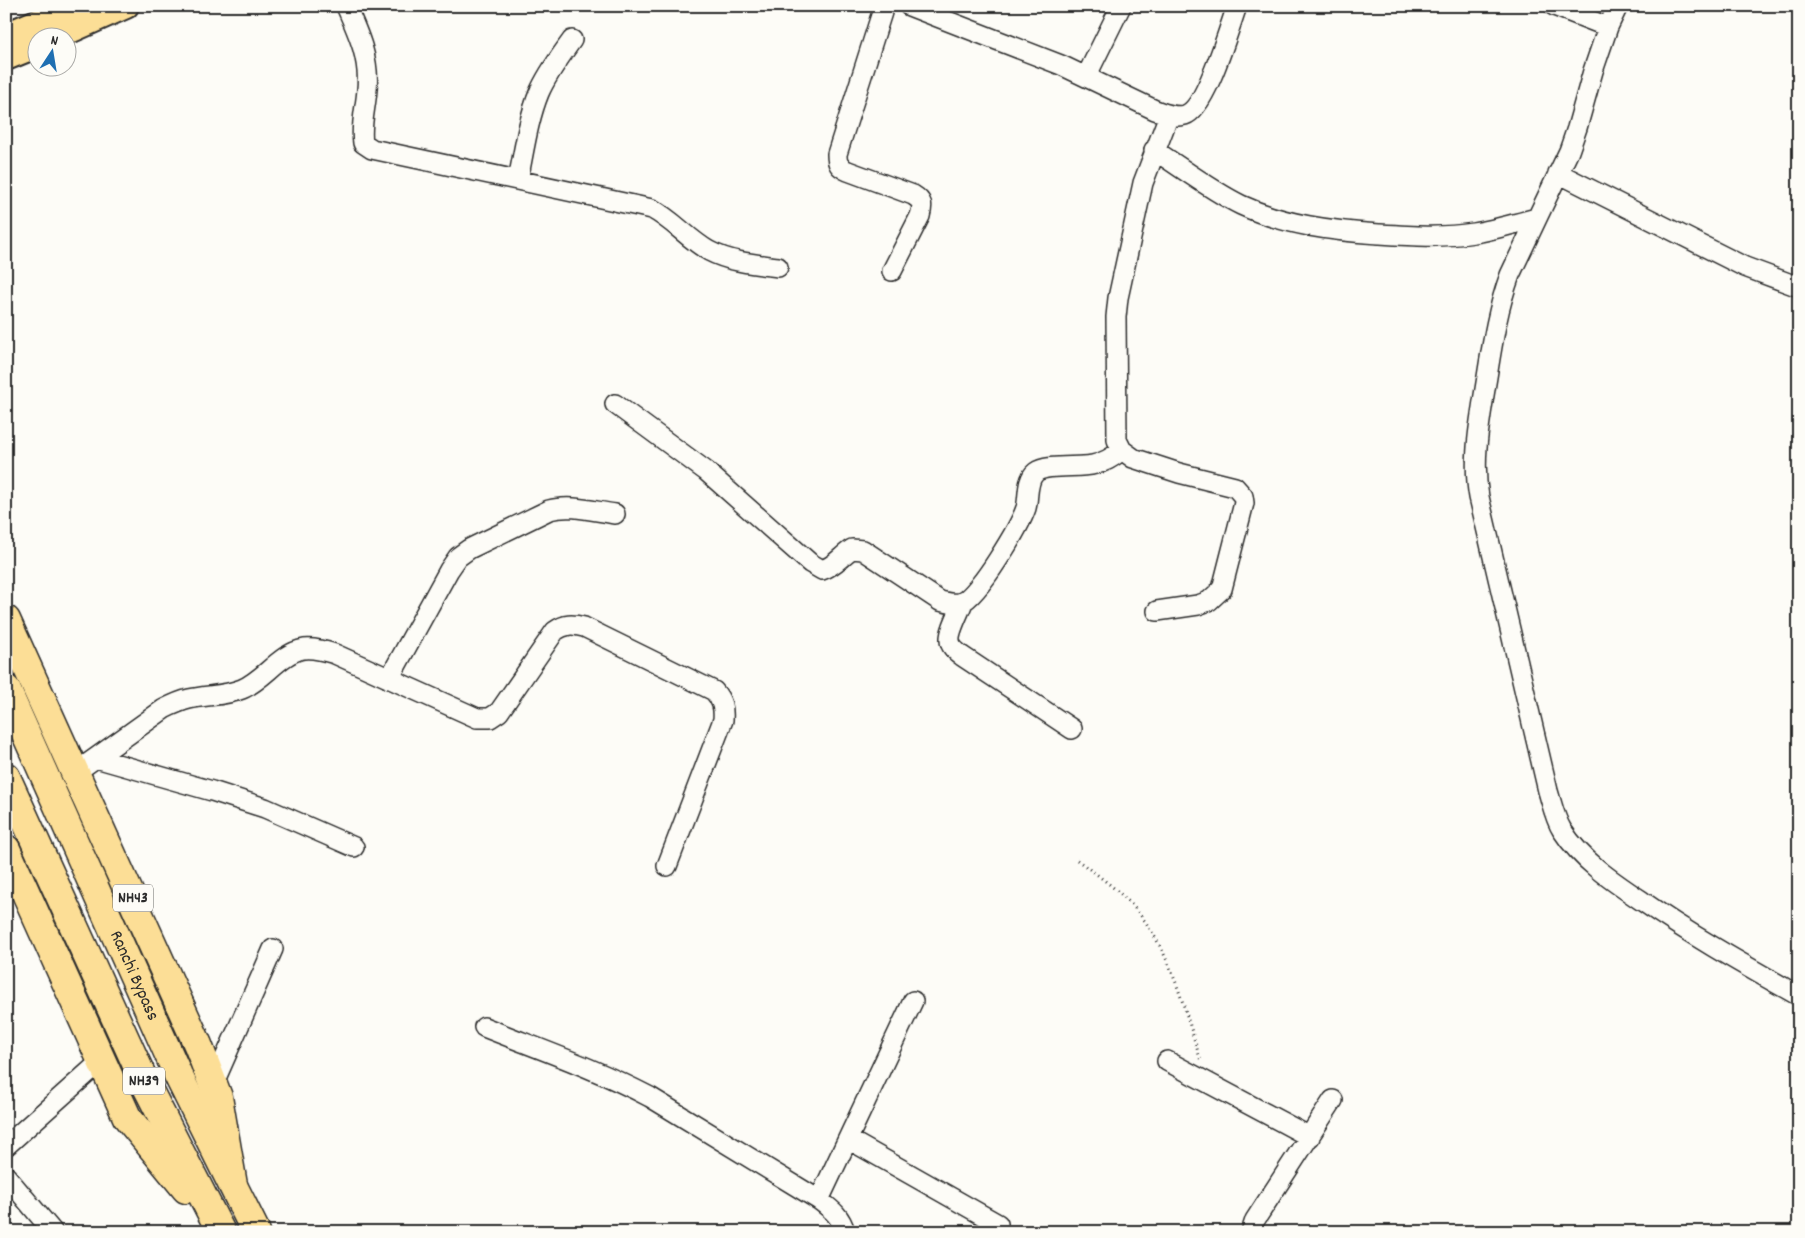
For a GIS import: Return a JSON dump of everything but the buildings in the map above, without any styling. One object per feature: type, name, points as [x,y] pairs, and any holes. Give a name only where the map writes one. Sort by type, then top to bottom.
[{"type":"highway","name":"NH43","points":[[6,620],[86,765],[218,1097],[233,1185]]},
{"type":"highway","name":"Ranchi Bypass","points":[[6,690],[178,1074],[256,1232]]},
{"type":"highway","name":"Ranchi Bypass","points":[[6,777],[146,1085],[220,1230]]},
{"type":"highway","points":[[6,849],[126,1117],[220,1230]]},
{"type":"main road","points":[[6,35],[74,6]]},
{"type":"main road","points":[[76,28],[126,6]]},
{"type":"main road","points":[[6,58],[28,48]]},
{"type":"street","points":[[346,6],[358,34],[367,69],[367,88],[361,133],[363,144],[381,152],[652,209],[665,216],[708,250],[741,262],[778,267]]},
{"type":"street","points":[[884,6],[837,154],[837,162],[841,168],[848,172],[913,195],[921,200],[923,206],[920,216],[892,272]]},
{"type":"street","points":[[909,6],[1044,58],[1169,115],[1185,115],[1196,108],[1205,94],[1237,6]]},
{"type":"street","points":[[1086,77],[1121,6]]},
{"type":"street","points":[[1554,6],[1608,27]]},
{"type":"street","points":[[1618,6],[1608,27],[1593,71],[1569,151],[1510,275],[1498,316],[1477,451],[1476,480],[1482,513],[1548,791],[1561,829],[1579,851],[1602,873],[1699,939],[1799,996]]},
{"type":"street","points":[[518,180],[539,92],[546,78],[572,40]]},
{"type":"street","points":[[1156,611],[1198,605],[1209,601],[1222,589],[1244,503],[1243,496],[1235,487],[1179,473],[1133,458],[1122,450],[1117,440],[1116,317],[1118,298],[1138,200],[1148,166],[1169,115]]},
{"type":"street","points":[[1154,150],[1242,206],[1319,228],[1388,235],[1443,237],[1476,233],[1537,218]]},
{"type":"street","points":[[1558,173],[1745,266],[1799,287]]},
{"type":"street","points":[[615,404],[706,471],[810,563],[822,570],[832,567],[842,555],[852,548],[863,550],[940,601],[952,604],[964,602]]},
{"type":"street","points":[[1072,729],[962,656],[953,649],[950,640],[964,602],[982,584],[1021,521],[1026,508],[1030,480],[1036,472],[1044,468],[1094,465],[1108,461],[1122,450]]},
{"type":"street","points":[[389,678],[449,570],[458,557],[469,549],[549,510],[560,507],[615,514]]},
{"type":"street","points":[[86,765],[164,709],[190,698],[228,694],[244,689],[290,655],[304,649],[318,649],[335,654],[477,718],[490,718],[499,712],[555,632],[564,625],[574,624],[584,627],[714,692],[720,698],[724,709],[723,720],[667,866]]},
{"type":"street","points":[[86,765],[212,790],[265,808],[354,847]]},
{"type":"street","points":[[213,1085],[273,949]]},
{"type":"street","points":[[819,1200],[913,1001]]},
{"type":"street","points":[[484,1027],[627,1085],[650,1097],[819,1200],[836,1214],[843,1224],[845,1232]]},
{"type":"street","points":[[6,1146],[101,1060]]},
{"type":"street","points":[[1167,1061],[1310,1137]]},
{"type":"street","points":[[1252,1232],[1256,1220],[1333,1100]]},
{"type":"street","points":[[848,1139],[998,1224]]},
{"type":"street","points":[[6,1176],[53,1232]]},
{"type":"path","points":[[1077,860],[1129,902],[1158,940],[1171,968],[1208,1083]]}]
